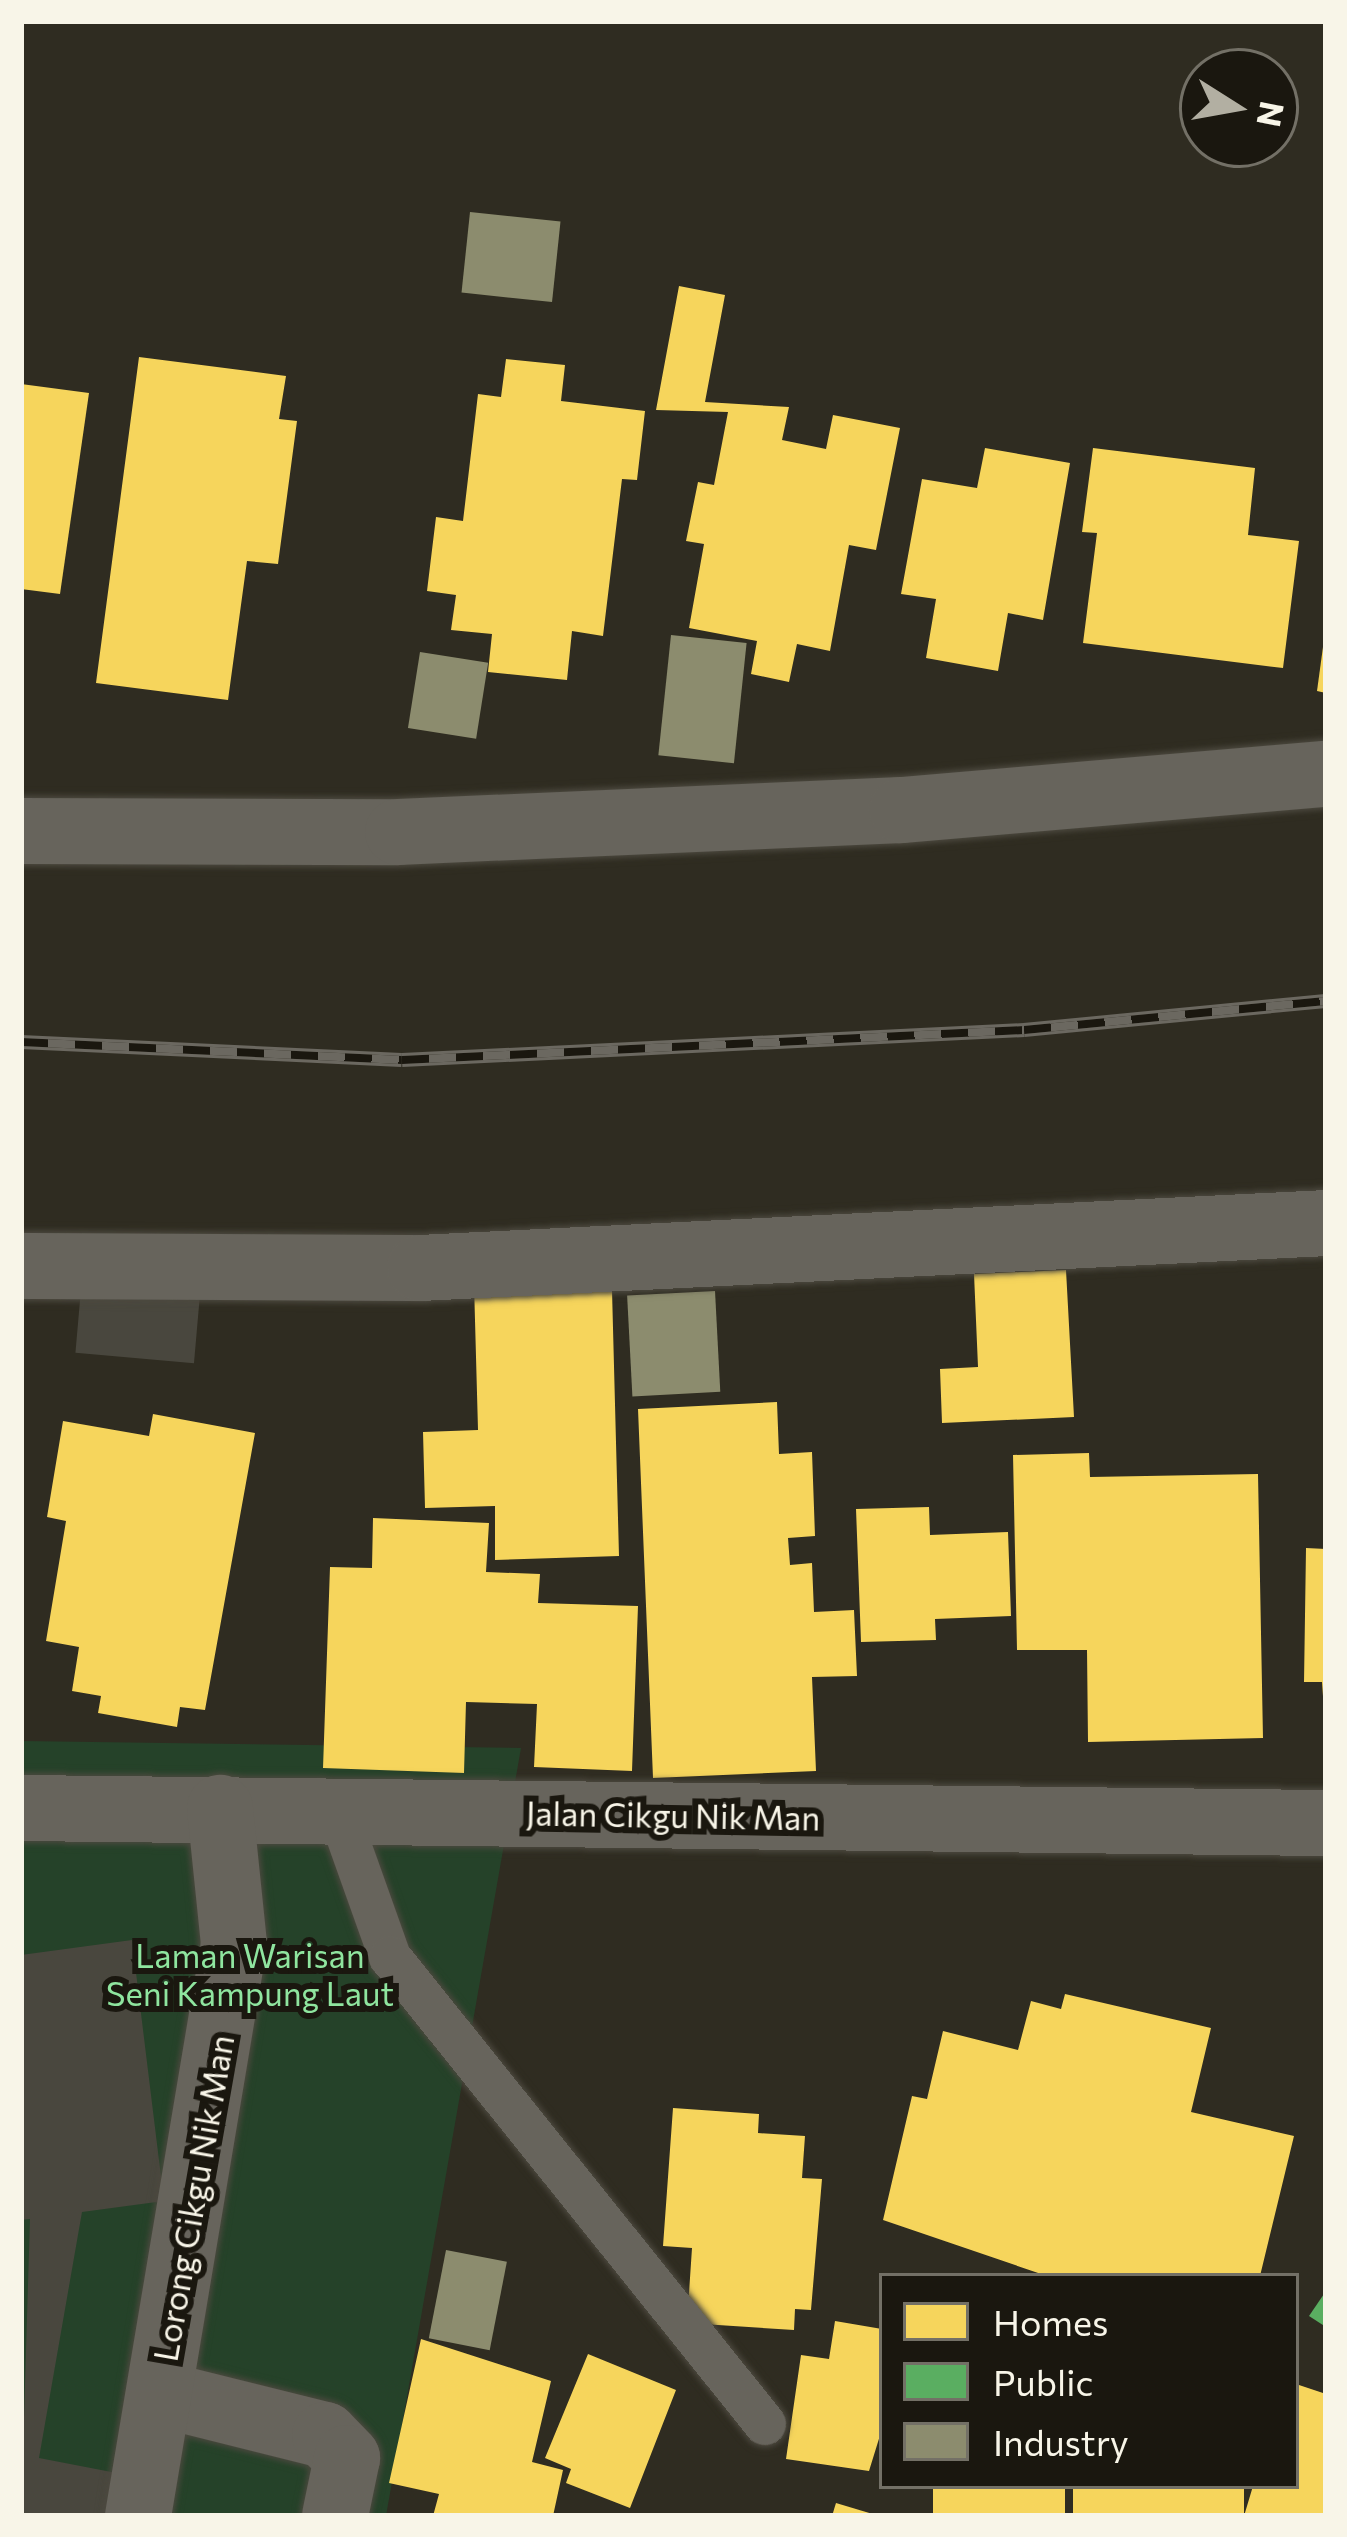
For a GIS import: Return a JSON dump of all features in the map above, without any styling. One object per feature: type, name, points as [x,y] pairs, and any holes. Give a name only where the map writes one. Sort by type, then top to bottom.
[{"type":"street","points":[[21,831],[398,832],[902,811],[1326,773]]},
{"type":"street","points":[[21,1265],[420,1268],[1326,1222]]},
{"type":"street","name":"Jalan Cikgu Nik Man","points":[[21,1808],[1326,1823]]},
{"type":"street","name":"Lorong Cikgu Nik Man","points":[[138,2516],[234,1943],[220,1808]]},
{"type":"street","points":[[160,2394],[325,2434],[347,2458],[335,2516]]},
{"type":"lane","points":[[338,1811],[390,1958],[766,2424]]},
{"type":"green space","name":"Laman Warisan Seni Kampung Laut","points":[[21,1741],[521,1748],[386,2516],[21,2516]]},
{"type":"building: Homes","points":[[679,286],[725,295],[705,402],[789,407],[782,440],[826,449],[833,415],[900,428],[876,550],[849,545],[830,651],[797,644],[789,682],[751,674],[757,641],[689,628],[704,544],[686,541],[698,482],[714,485],[728,412],[656,410]]},
{"type":"building: Homes","points":[[139,357],[286,376],[279,419],[297,421],[278,564],[247,561],[228,700],[96,683]]},
{"type":"building: Homes","points":[[506,359],[565,365],[561,401],[645,411],[637,480],[622,479],[603,636],[572,631],[567,680],[488,672],[492,634],[451,630],[456,595],[427,591],[436,517],[463,521],[478,394],[501,397]]},
{"type":"building: Homes","points":[[21,384],[89,393],[60,594],[21,589]]},
{"type":"building: Homes","points":[[985,448],[1070,463],[1043,620],[1008,613],[998,671],[926,658],[936,599],[901,594],[922,479],[977,488]]},
{"type":"building: Homes","points":[[1093,448],[1255,468],[1248,535],[1299,541],[1283,668],[1083,643],[1097,533],[1082,532]]},
{"type":"building: Homes","points":[[1326,648],[1326,693],[1317,691]]},
{"type":"building: Homes","points":[[1066,1270],[1074,1417],[942,1423],[940,1369],[978,1367],[974,1274]]},
{"type":"building: Homes","points":[[474,1284],[612,1290],[619,1556],[495,1560],[495,1506],[425,1508],[423,1432],[478,1430]]},
{"type":"building: Homes","points":[[777,1402],[779,1454],[812,1452],[815,1536],[788,1538],[790,1565],[812,1563],[814,1612],[854,1610],[857,1676],[812,1677],[816,1771],[653,1778],[638,1409]]},
{"type":"building: Homes","points":[[153,1414],[255,1433],[205,1710],[180,1707],[177,1727],[98,1713],[101,1696],[72,1691],[79,1647],[46,1641],[66,1521],[47,1517],[63,1421],[149,1436]]},
{"type":"building: Homes","points":[[1089,1453],[1090,1477],[1258,1474],[1263,1738],[1088,1742],[1087,1650],[1017,1650],[1013,1455]]},
{"type":"building: Homes","points":[[929,1507],[930,1535],[1008,1532],[1011,1616],[935,1619],[936,1640],[861,1642],[856,1509]]},
{"type":"building: Homes","points":[[373,1518],[489,1523],[486,1572],[540,1574],[538,1603],[638,1606],[632,1771],[534,1767],[537,1704],[466,1702],[464,1773],[323,1768],[330,1567],[372,1568]]},
{"type":"building: Homes","points":[[1306,1548],[1326,1549],[1326,1739],[1322,1682],[1304,1682]]},
{"type":"building: Homes","points":[[1065,1994],[1211,2028],[1191,2112],[1294,2136],[1261,2273],[1038,2273],[883,2220],[912,2096],[927,2099],[943,2031],[1018,2050],[1031,2001],[1061,2009]]},
{"type":"building: Homes","points":[[673,2108],[759,2114],[758,2133],[805,2136],[802,2178],[822,2179],[811,2310],[795,2309],[794,2330],[687,2323],[692,2248],[663,2246]]},
{"type":"building: Homes","points":[[835,2321],[879,2328],[879,2439],[869,2471],[786,2459],[801,2355],[829,2359]]},
{"type":"building: Homes","points":[[421,2339],[551,2381],[532,2462],[563,2470],[553,2516],[433,2516],[439,2494],[389,2483]]},
{"type":"building: Homes","points":[[588,2354],[676,2390],[630,2508],[566,2483],[571,2469],[545,2458]]},
{"type":"building: Homes","points":[[1299,2385],[1326,2394],[1326,2516],[1244,2516],[1252,2489],[1299,2489]]},
{"type":"building: Homes","points":[[933,2489],[1065,2489],[1065,2516],[933,2516]]},
{"type":"building: Homes","points":[[1073,2489],[1244,2489],[1244,2516],[1073,2516]]},
{"type":"building: Homes","points":[[836,2503],[876,2515],[832,2516]]},
{"type":"building: Public","points":[[1326,2291],[1326,2327],[1309,2316]]},
{"type":"building: Industry","points":[[470,212],[561,222],[552,302],[462,293]]},
{"type":"building: Industry","points":[[671,635],[747,643],[734,763],[658,755]]},
{"type":"building: Industry","points":[[420,652],[488,663],[476,739],[408,728]]},
{"type":"building: Industry","points":[[715,1291],[720,1392],[632,1396],[627,1296]]},
{"type":"building: Industry","points":[[446,2250],[507,2262],[490,2350],[429,2338]]},
{"type":"building: Other","points":[[81,1289],[200,1299],[194,1363],[75,1353]]},
{"type":"building: Other","points":[[132,1940],[164,2201],[82,2212],[39,2458],[127,2475],[120,2516],[21,2516],[30,2219],[21,2220],[21,1955]]},
{"type":"railway","points":[[21,1042],[402,1060],[1024,1030],[1326,1001]]}]
